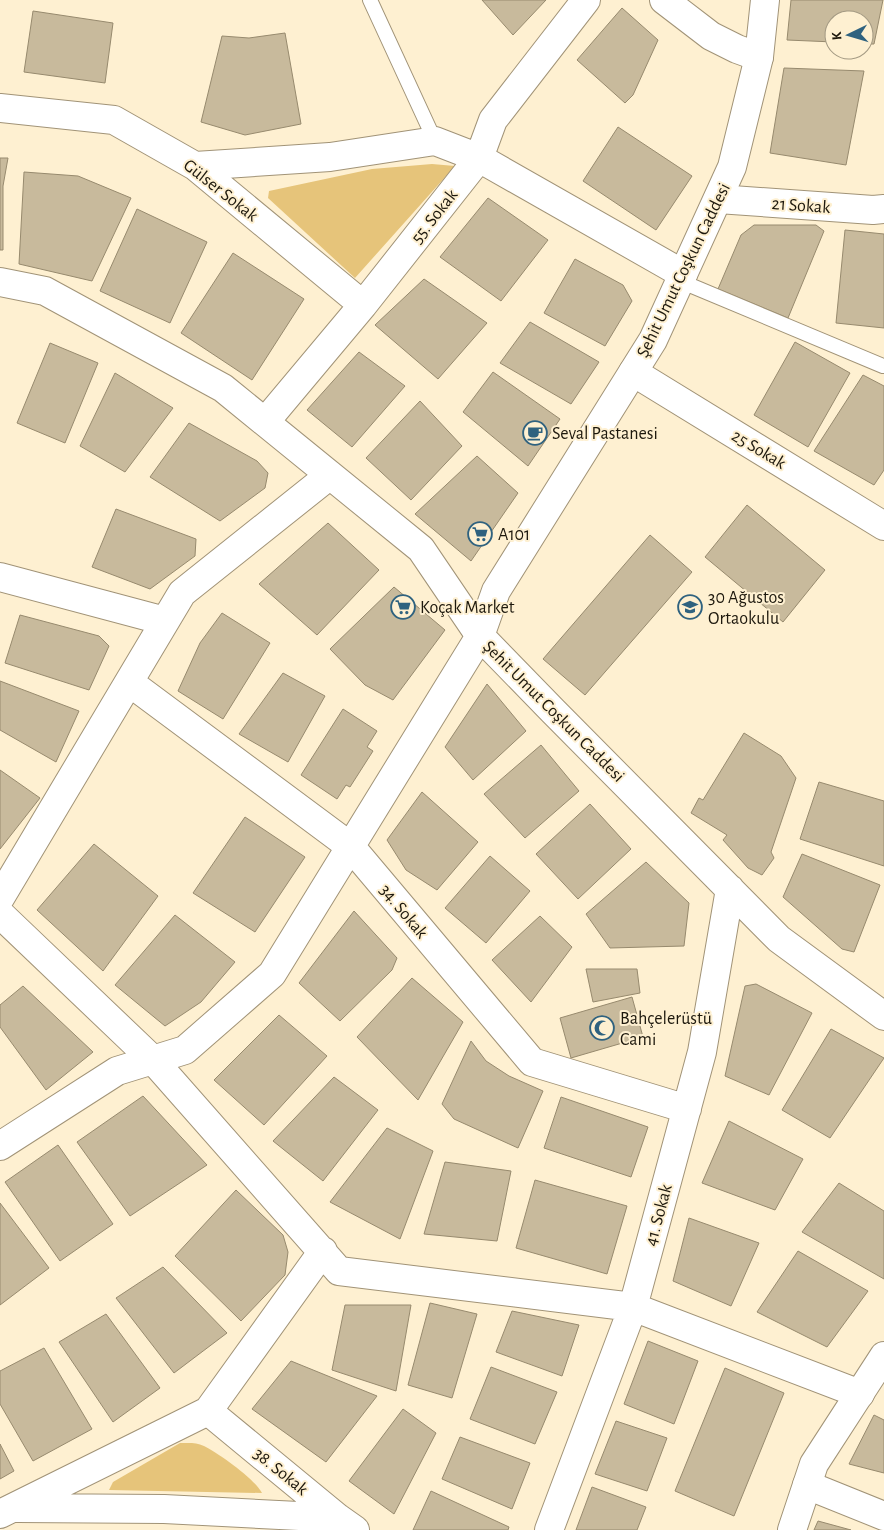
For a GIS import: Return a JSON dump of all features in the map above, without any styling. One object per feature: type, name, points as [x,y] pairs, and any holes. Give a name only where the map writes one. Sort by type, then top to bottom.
[{"type":"street","name":"55. Sokak","points":[[265,422],[363,304],[479,158],[494,120],[586,0]]},
{"type":"street","points":[[664,0],[711,36],[759,57]]},
{"type":"street","name":"Şehit Umut Coşkun Caddesi","points":[[765,0],[759,57],[732,167],[718,199],[653,340],[496,591],[480,636],[780,939],[884,1015]]},
{"type":"street","name":"Gülser Sokak","points":[[0,108],[114,120],[195,166],[363,304]]},
{"type":"street","points":[[195,166],[330,157],[436,141],[479,158],[682,278]]},
{"type":"street","name":"21 Sokak","points":[[718,199],[884,209]]},
{"type":"street","points":[[0,282],[45,291],[223,388],[421,549],[480,636],[272,974],[185,1050],[117,1071],[0,1146]]},
{"type":"street","name":"25 Sokak","points":[[633,372],[884,526]]},
{"type":"street","points":[[0,898],[182,593],[330,475]]},
{"type":"street","points":[[0,577],[165,621]]},
{"type":"street","name":"34. Sokak","points":[[129,682],[350,847],[532,1062],[687,1109]]},
{"type":"street","name":"41. Sokak","points":[[549,1530],[633,1307],[702,1052],[730,889]]},
{"type":"street","points":[[0,914],[153,1060],[339,1271],[633,1307],[860,1394]]},
{"type":"street","points":[[6,1511],[208,1411],[323,1251]]},
{"type":"street","points":[[792,1530],[814,1464],[884,1356]]},
{"type":"street","name":"38. Sokak","points":[[208,1411],[347,1524]]},
{"type":"street","points":[[807,1485],[884,1516]]},
{"type":"street","points":[[6,1511],[164,1510],[347,1524]]},
{"type":"lane","points":[[370,0],[436,141]]},
{"type":"lane","points":[[682,278],[883,366]]},
{"type":"shaded area","points":[[432,164],[455,166],[355,278],[268,198],[269,191],[372,169]]},
{"type":"shaded area","points":[[180,1443],[198,1444],[210,1449],[244,1474],[262,1493],[109,1490],[113,1482]]},
{"type":"building","points":[[482,0],[546,0],[513,35]]},
{"type":"building","points":[[791,0],[883,0],[874,44],[874,10],[824,10],[824,42],[787,40]]},
{"type":"building","points":[[622,8],[658,40],[633,95],[625,103],[577,60]]},
{"type":"building","points":[[33,11],[113,23],[105,83],[24,72]]},
{"type":"building","points":[[285,33],[301,124],[245,135],[201,122],[222,36],[249,38]]},
{"type":"building","points":[[784,68],[864,71],[846,165],[770,153]]},
{"type":"building","points":[[618,127],[692,176],[656,230],[583,181]]},
{"type":"building","points":[[0,158],[8,158],[3,186],[3,250],[0,250]]},
{"type":"building","points":[[24,172],[78,176],[131,198],[92,281],[19,264]]},
{"type":"building","points":[[488,198],[548,240],[501,301],[440,257]]},
{"type":"building","points":[[137,209],[207,242],[170,323],[100,291]]},
{"type":"building","points":[[754,225],[816,225],[824,231],[788,318],[718,289],[741,235]]},
{"type":"building","points":[[845,230],[884,234],[884,328],[836,323]]},
{"type":"building","points":[[233,253],[304,299],[252,380],[181,333]]},
{"type":"building","points":[[575,259],[623,285],[632,301],[605,346],[544,313]]},
{"type":"building","points":[[424,279],[487,323],[438,379],[375,325]]},
{"type":"building","points":[[530,322],[599,362],[571,404],[500,363]]},
{"type":"building","points":[[795,342],[850,373],[808,447],[754,415]]},
{"type":"building","points":[[50,343],[98,363],[65,443],[17,423]]},
{"type":"building","points":[[359,352],[405,386],[352,447],[307,410]]},
{"type":"building","points":[[493,372],[560,419],[528,466],[463,412]]},
{"type":"building","points":[[115,373],[173,408],[125,472],[80,446]]},
{"type":"building","points":[[863,375],[884,386],[884,470],[874,485],[814,451]]},
{"type":"building","points":[[420,401],[462,446],[411,500],[366,458]]},
{"type":"building","points":[[189,423],[257,461],[268,473],[265,488],[220,521],[150,477]]},
{"type":"building","points":[[477,456],[518,493],[471,561],[415,514]]},
{"type":"building","points":[[747,505],[825,570],[783,622],[705,557]]},
{"type":"building","points":[[116,509],[196,539],[195,556],[150,589],[92,567]]},
{"type":"building","points":[[328,523],[379,570],[317,635],[259,584]]},
{"type":"building","points":[[650,535],[692,572],[585,695],[543,659]]},
{"type":"building","points":[[394,587],[445,630],[393,700],[365,685],[330,649]]},
{"type":"building","points":[[222,613],[270,643],[223,719],[178,691],[200,643]]},
{"type":"building","points":[[20,615],[99,636],[109,646],[89,690],[5,663]]},
{"type":"building","points":[[283,673],[325,696],[288,762],[239,734]]},
{"type":"building","points":[[0,681],[79,711],[56,762],[0,730]]},
{"type":"building","points":[[487,684],[526,731],[473,780],[445,747]]},
{"type":"building","points":[[343,709],[377,731],[367,747],[373,751],[350,787],[346,785],[337,799],[301,775]]},
{"type":"building","points":[[744,733],[781,756],[796,778],[771,852],[774,858],[762,875],[748,868],[723,840],[727,835],[691,813],[699,798],[703,800]]},
{"type":"building","points":[[541,745],[579,791],[525,838],[484,794]]},
{"type":"building","points":[[0,770],[40,798],[0,849]]},
{"type":"building","points":[[819,782],[884,801],[884,866],[800,839]]},
{"type":"building","points":[[422,792],[478,842],[437,890],[406,870],[387,840]]},
{"type":"building","points":[[590,804],[631,849],[578,899],[536,854]]},
{"type":"building","points":[[245,817],[305,857],[255,932],[193,893]]},
{"type":"building","points":[[94,844],[158,896],[103,971],[37,910]]},
{"type":"building","points":[[802,854],[880,885],[854,952],[842,949],[783,897]]},
{"type":"building","points":[[490,856],[530,891],[486,943],[445,908]]},
{"type":"building","points":[[646,862],[689,903],[684,946],[610,948],[586,914]]},
{"type":"building","points":[[354,911],[397,958],[392,970],[340,1021],[299,983]]},
{"type":"building","points":[[175,915],[235,962],[201,1002],[165,1026],[115,985]]},
{"type":"building","points":[[540,916],[572,947],[531,1002],[492,960]]},
{"type":"building","points":[[586,969],[637,969],[640,993],[593,1002]]},
{"type":"building","points":[[412,978],[463,1022],[418,1100],[357,1037]]},
{"type":"building","points":[[756,984],[812,1013],[769,1095],[725,1076],[745,986]]},
{"type":"building","points":[[23,986],[93,1052],[46,1090],[0,1027],[0,1005]]},
{"type":"building","name":"Bahçelerüstü Cami","points":[[632,997],[643,1037],[571,1058],[560,1018]]},
{"type":"building","points":[[279,1015],[327,1056],[264,1125],[214,1080]]},
{"type":"building","points":[[831,1029],[884,1058],[830,1138],[782,1110]]},
{"type":"building","points":[[471,1041],[486,1061],[509,1076],[543,1091],[518,1148],[454,1119],[442,1104]]},
{"type":"building","points":[[334,1077],[378,1110],[323,1181],[273,1141]]},
{"type":"building","points":[[143,1096],[207,1165],[130,1216],[77,1142]]},
{"type":"building","points":[[561,1097],[648,1127],[631,1177],[544,1148]]},
{"type":"building","points":[[729,1121],[803,1159],[775,1210],[702,1183]]},
{"type":"building","points":[[387,1128],[433,1151],[400,1239],[330,1202]]},
{"type":"building","points":[[58,1145],[113,1224],[60,1261],[5,1182]]},
{"type":"building","points":[[445,1162],[511,1171],[497,1241],[424,1234]]},
{"type":"building","points":[[535,1180],[627,1206],[607,1274],[516,1248]]},
{"type":"building","points":[[839,1183],[884,1211],[884,1279],[802,1232]]},
{"type":"building","points":[[236,1190],[283,1235],[288,1252],[285,1275],[241,1321],[175,1256]]},
{"type":"building","points":[[0,1203],[49,1268],[0,1305]]},
{"type":"building","points":[[689,1218],[759,1243],[731,1306],[673,1281]]},
{"type":"building","points":[[798,1251],[868,1291],[827,1347],[757,1312]]},
{"type":"building","points":[[163,1267],[227,1333],[174,1373],[116,1298]]},
{"type":"building","points":[[430,1303],[477,1314],[452,1398],[408,1385]]},
{"type":"building","points":[[345,1305],[411,1305],[396,1391],[332,1370]]},
{"type":"building","points":[[512,1311],[579,1325],[562,1376],[496,1352]]},
{"type":"building","points":[[106,1314],[160,1388],[113,1422],[59,1342]]},
{"type":"building","points":[[648,1341],[698,1361],[674,1424],[624,1404]]},
{"type":"building","points":[[44,1348],[92,1429],[33,1461],[0,1404],[0,1371]]},
{"type":"building","points":[[291,1361],[377,1396],[326,1462],[252,1409]]},
{"type":"building","points":[[491,1367],[557,1392],[535,1444],[470,1419]]},
{"type":"building","points":[[725,1368],[784,1393],[734,1516],[675,1491]]},
{"type":"building","points":[[403,1409],[436,1433],[394,1514],[349,1481]]},
{"type":"building","points":[[874,1415],[884,1420],[884,1473],[849,1464]]},
{"type":"building","points":[[616,1421],[667,1438],[647,1491],[595,1474]]},
{"type":"building","points":[[460,1437],[530,1463],[512,1509],[442,1479]]},
{"type":"building","points":[[0,1444],[14,1471],[0,1479]]},
{"type":"building","points":[[592,1487],[646,1507],[637,1530],[576,1530]]},
{"type":"building","points":[[431,1491],[509,1527],[508,1530],[413,1530]]},
{"type":"building","points":[[818,1521],[851,1530],[814,1530]]},
{"type":"place","name":"Seval Pastanesi","points":[[535,433]]},
{"type":"place","name":"A101","points":[[480,534]]},
{"type":"place","name":"Koçak Market","points":[[403,607]]},
{"type":"place","name":"30 Ağustos Ortaokulu","points":[[690,607]]},
{"type":"place","name":"Bahçelerüstü Cami","points":[[602,1028]]}]
